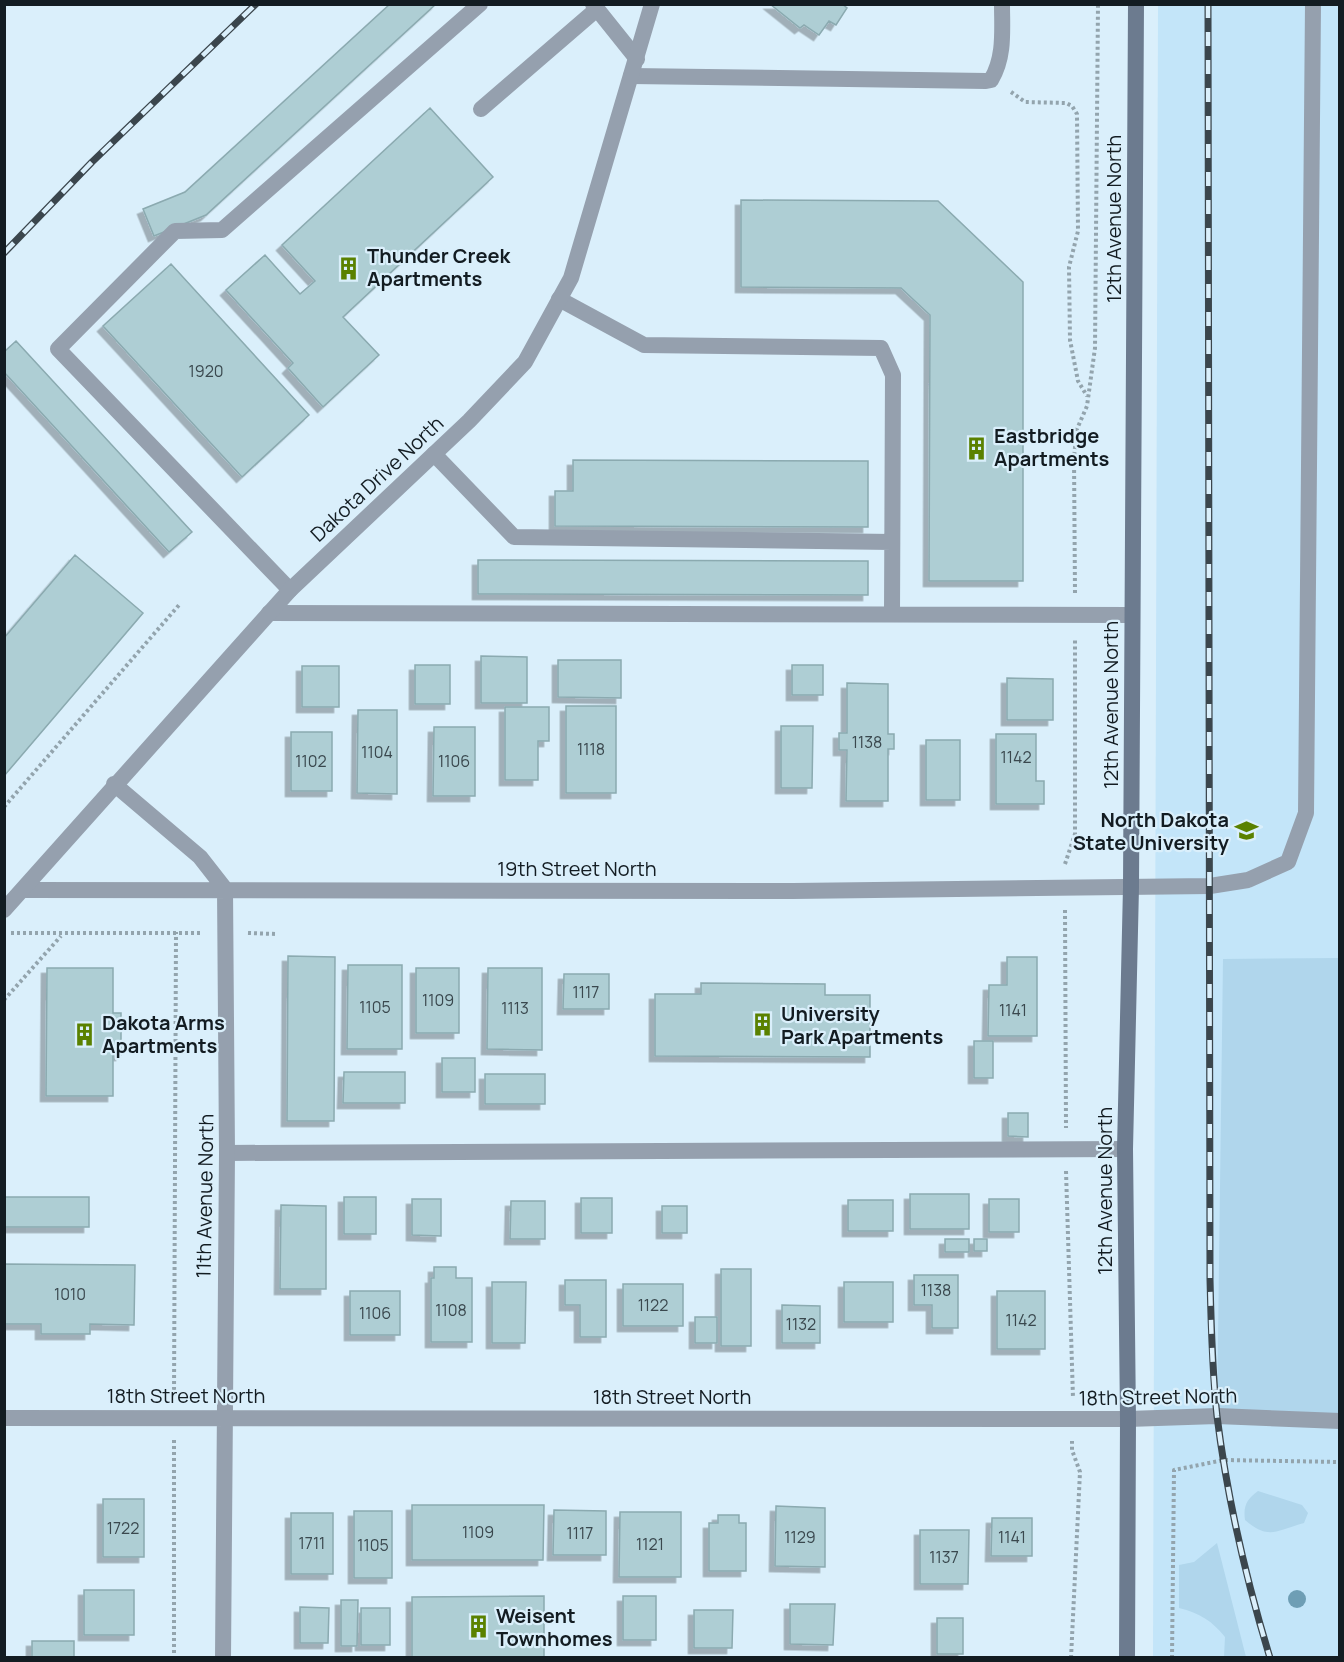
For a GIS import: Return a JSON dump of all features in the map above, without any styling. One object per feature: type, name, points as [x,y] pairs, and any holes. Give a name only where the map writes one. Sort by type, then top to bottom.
[{"type":"main road","name":"12th Avenue North","points":[[1127,1658],[1128,1419],[1125,1149],[1131,887],[1136,4]]},
{"type":"street","points":[[290,590],[58,349],[175,231],[222,230],[480,4]]},
{"type":"street","name":"Dakota Drive North","points":[[4,910],[114,784],[290,590],[434,454],[525,362],[571,278],[652,4]]},
{"type":"street","points":[[631,76],[849,81],[992,80],[998,69],[1002,51],[1002,4]]},
{"type":"street","name":"19th Street North","points":[[23,890],[793,891],[1210,886],[1248,880],[1288,862],[1306,813],[1312,4]]},
{"type":"street","points":[[481,109],[595,7],[636,59]]},
{"type":"street","points":[[559,299],[644,345],[881,348],[893,375],[892,614]]},
{"type":"street","points":[[434,454],[514,537],[892,542]]},
{"type":"street","points":[[269,613],[892,614],[1075,617],[1132,615]]},
{"type":"street","points":[[114,784],[200,857],[225,889]]},
{"type":"street","name":"11th Avenue North","points":[[223,1658],[223,1416],[227,1153],[225,889]]},
{"type":"street","points":[[227,1153],[1125,1149]]},
{"type":"street","name":"18th Street North","points":[[4,1418],[223,1416],[1073,1420],[1217,1416],[1340,1421]]},
{"type":"path","points":[[1071,1658],[1080,1472],[1072,1450],[1066,1149],[1065,865],[1075,834],[1074,457],[1077,429],[1088,397],[1095,348],[1098,4]]},
{"type":"path","points":[[992,80],[1025,102],[1066,103],[1072,106],[1077,114],[1078,231],[1069,267],[1070,340],[1078,381],[1088,397]]},
{"type":"path","points":[[4,807],[179,605]]},
{"type":"path","points":[[174,1658],[176,932]]},
{"type":"path","points":[[4,933],[276,934]]},
{"type":"path","points":[[4,1000],[62,935]]},
{"type":"path","points":[[1172,1658],[1174,1470],[1224,1460],[1340,1462]]},
{"type":"shaded area","name":"North Dakota State University","points":[[1158,5],[1339,5],[1339,1657],[1153,1657]]},
{"type":"shaded area","points":[[1339,958],[1339,1421],[1217,1416],[1223,959]]},
{"type":"shaded area","points":[[1258,1491],[1302,1505],[1308,1513],[1304,1523],[1273,1532],[1253,1526],[1245,1520],[1245,1507]]},
{"type":"shaded area","points":[[1217,1543],[1246,1657],[1224,1657],[1225,1637],[1220,1631],[1199,1615],[1179,1608],[1179,1565],[1194,1562]]},
{"type":"building","points":[[390,4],[436,4],[206,215],[154,236],[143,209],[185,192]]},
{"type":"building","points":[[770,4],[842,4],[847,8],[836,25],[829,21],[819,35],[804,25],[800,28]]},
{"type":"building","name":"Thunder Creek Apartments","points":[[430,108],[493,177],[343,317],[379,355],[323,407],[288,368],[293,363],[226,290],[265,255],[300,294],[315,281],[282,245]]},
{"type":"building","name":"Eastbridge Apartments","points":[[741,200],[938,201],[1023,282],[1023,581],[929,581],[930,315],[901,288],[741,287]]},
{"type":"building","points":[[171,264],[309,415],[242,477],[103,326]]},
{"type":"building","points":[[16,341],[192,532],[169,552],[4,372],[4,352]]},
{"type":"building","points":[[573,460],[868,461],[868,527],[555,526],[555,491],[573,491]]},
{"type":"building","points":[[75,555],[143,613],[4,776],[4,638]]},
{"type":"building","points":[[478,560],[868,561],[868,595],[478,594]]},
{"type":"building","points":[[481,656],[527,657],[527,703],[481,703]]},
{"type":"building","points":[[558,660],[621,660],[621,698],[558,697]]},
{"type":"building","points":[[415,665],[450,665],[450,704],[415,704]]},
{"type":"building","points":[[792,665],[823,665],[823,695],[792,695]]},
{"type":"building","points":[[302,666],[339,666],[339,707],[302,707]]},
{"type":"building","points":[[1007,678],[1053,679],[1053,720],[1007,720]]},
{"type":"building","points":[[847,683],[888,684],[888,734],[894,734],[894,749],[888,749],[888,801],[846,801],[847,750],[839,750],[839,733],[847,733]]},
{"type":"building","points":[[566,706],[616,706],[616,793],[566,793]]},
{"type":"building","points":[[505,707],[549,707],[549,741],[538,741],[538,780],[505,780]]},
{"type":"building","points":[[358,710],[397,710],[397,794],[357,793]]},
{"type":"building","points":[[781,726],[813,726],[812,788],[781,788]]},
{"type":"building","points":[[434,727],[475,727],[475,796],[433,796]]},
{"type":"building","points":[[291,732],[332,732],[332,791],[291,791]]},
{"type":"building","points":[[996,734],[1036,734],[1036,781],[1044,781],[1044,804],[996,804]]},
{"type":"building","points":[[926,740],[960,740],[960,800],[926,800]]},
{"type":"building","points":[[288,956],[335,957],[334,1121],[287,1121]]},
{"type":"building","points":[[1007,957],[1037,957],[1037,1036],[988,1036],[989,985],[1007,985]]},
{"type":"building","points":[[348,965],[402,965],[402,1049],[347,1049]]},
{"type":"building","name":"Dakota Arms Apartments","points":[[47,968],[113,968],[113,1013],[121,1013],[121,1055],[113,1055],[113,1096],[46,1096]]},
{"type":"building","points":[[416,968],[459,968],[459,1033],[416,1033]]},
{"type":"building","points":[[488,968],[542,968],[542,1050],[487,1049]]},
{"type":"building","points":[[564,974],[609,974],[609,1009],[563,1009]]},
{"type":"building","name":"University Park Apartments","points":[[701,983],[825,984],[825,995],[870,995],[870,1057],[655,1056],[655,994],[701,994]]},
{"type":"building","points":[[974,1041],[993,1041],[993,1078],[974,1078]]},
{"type":"building","points":[[442,1058],[475,1058],[475,1092],[442,1092]]},
{"type":"building","points":[[344,1072],[405,1072],[405,1103],[343,1103]]},
{"type":"building","points":[[485,1074],[545,1074],[545,1104],[485,1104]]},
{"type":"building","points":[[1008,1113],[1028,1113],[1028,1137],[1008,1136]]},
{"type":"building","points":[[910,1194],[969,1194],[969,1229],[910,1229]]},
{"type":"building","points":[[4,1197],[89,1197],[89,1227],[4,1227]]},
{"type":"building","points":[[344,1197],[376,1197],[376,1234],[344,1234]]},
{"type":"building","points":[[581,1198],[612,1198],[612,1233],[581,1233]]},
{"type":"building","points":[[412,1199],[441,1199],[441,1236],[412,1235]]},
{"type":"building","points":[[989,1199],[1019,1199],[1019,1232],[989,1232]]},
{"type":"building","points":[[848,1200],[893,1200],[893,1231],[848,1231]]},
{"type":"building","points":[[511,1201],[545,1201],[545,1239],[510,1239]]},
{"type":"building","points":[[281,1205],[326,1206],[326,1289],[280,1289]]},
{"type":"building","points":[[662,1206],[687,1206],[687,1233],[662,1233]]},
{"type":"building","points":[[945,1239],[969,1239],[969,1252],[945,1252]]},
{"type":"building","points":[[974,1239],[987,1239],[987,1251],[974,1251]]},
{"type":"building","points":[[4,1264],[135,1265],[134,1325],[90,1324],[90,1334],[41,1334],[41,1324],[4,1324]]},
{"type":"building","points":[[434,1267],[456,1267],[456,1278],[472,1278],[472,1342],[431,1342],[431,1278],[434,1278]]},
{"type":"building","points":[[721,1269],[751,1269],[751,1346],[721,1346]]},
{"type":"building","points":[[914,1275],[958,1275],[958,1328],[932,1328],[932,1305],[914,1305]]},
{"type":"building","points":[[565,1280],[606,1280],[606,1337],[580,1337],[580,1305],[565,1305]]},
{"type":"building","points":[[492,1282],[526,1282],[525,1343],[492,1343]]},
{"type":"building","points":[[844,1282],[893,1282],[893,1322],[844,1322]]},
{"type":"building","points":[[623,1284],[683,1284],[683,1326],[623,1326]]},
{"type":"building","points":[[350,1291],[400,1291],[400,1335],[350,1335]]},
{"type":"building","points":[[997,1291],[1045,1291],[1045,1349],[997,1349]]},
{"type":"building","points":[[782,1305],[820,1306],[820,1343],[782,1343]]},
{"type":"building","points":[[695,1317],[717,1317],[717,1343],[695,1343]]},
{"type":"building","points":[[103,1499],[144,1499],[144,1557],[103,1557]]},
{"type":"building","name":"Weisent Townhomes","points":[[412,1505],[544,1505],[543,1560],[412,1560]]},
{"type":"building","points":[[776,1506],[825,1508],[825,1567],[775,1566]]},
{"type":"building","points":[[554,1510],[606,1511],[606,1555],[553,1555]]},
{"type":"building","points":[[354,1511],[392,1511],[392,1578],[354,1578]]},
{"type":"building","points":[[620,1512],[681,1512],[681,1577],[619,1577]]},
{"type":"building","points":[[291,1513],[333,1513],[333,1574],[291,1574]]},
{"type":"building","points":[[718,1515],[739,1515],[739,1523],[746,1523],[746,1571],[709,1571],[709,1523],[718,1523]]},
{"type":"building","points":[[992,1518],[1032,1518],[1032,1556],[991,1556]]},
{"type":"building","points":[[920,1530],[969,1530],[968,1584],[920,1584]]},
{"type":"building","points":[[84,1590],[134,1590],[134,1635],[84,1635]]},
{"type":"building","name":"Weisent Townhomes","points":[[544,1596],[544,1658],[412,1658],[412,1597]]},
{"type":"building","points":[[623,1596],[656,1596],[656,1640],[623,1640]]},
{"type":"building","points":[[341,1600],[358,1600],[357,1646],[341,1646]]},
{"type":"building","points":[[790,1604],[835,1604],[833,1645],[790,1644]]},
{"type":"building","points":[[300,1607],[329,1608],[328,1643],[300,1643]]},
{"type":"building","points":[[361,1608],[390,1608],[390,1645],[361,1645]]},
{"type":"building","points":[[694,1610],[733,1610],[732,1648],[694,1648]]},
{"type":"building","points":[[937,1618],[963,1618],[963,1654],[937,1654]]},
{"type":"building","points":[[32,1641],[74,1641],[74,1658],[32,1658]]},
{"type":"railway","points":[[4,253],[92,162],[256,4]]},
{"type":"railway","points":[[1208,4],[1211,1330],[1217,1416],[1226,1477],[1245,1568],[1270,1658]]},
{"type":"place","name":"Thunder Creek Apartments","points":[[349,268]]},
{"type":"place","name":"Eastbridge Apartments","points":[[976,448]]},
{"type":"place","name":"North Dakota State University","points":[[1247,831]]},
{"type":"place","name":"University Park Apartments","points":[[763,1025]]},
{"type":"place","name":"Dakota Arms Apartments","points":[[84,1034]]},
{"type":"place","name":"Weisent Townhomes","points":[[478,1627]]}]
